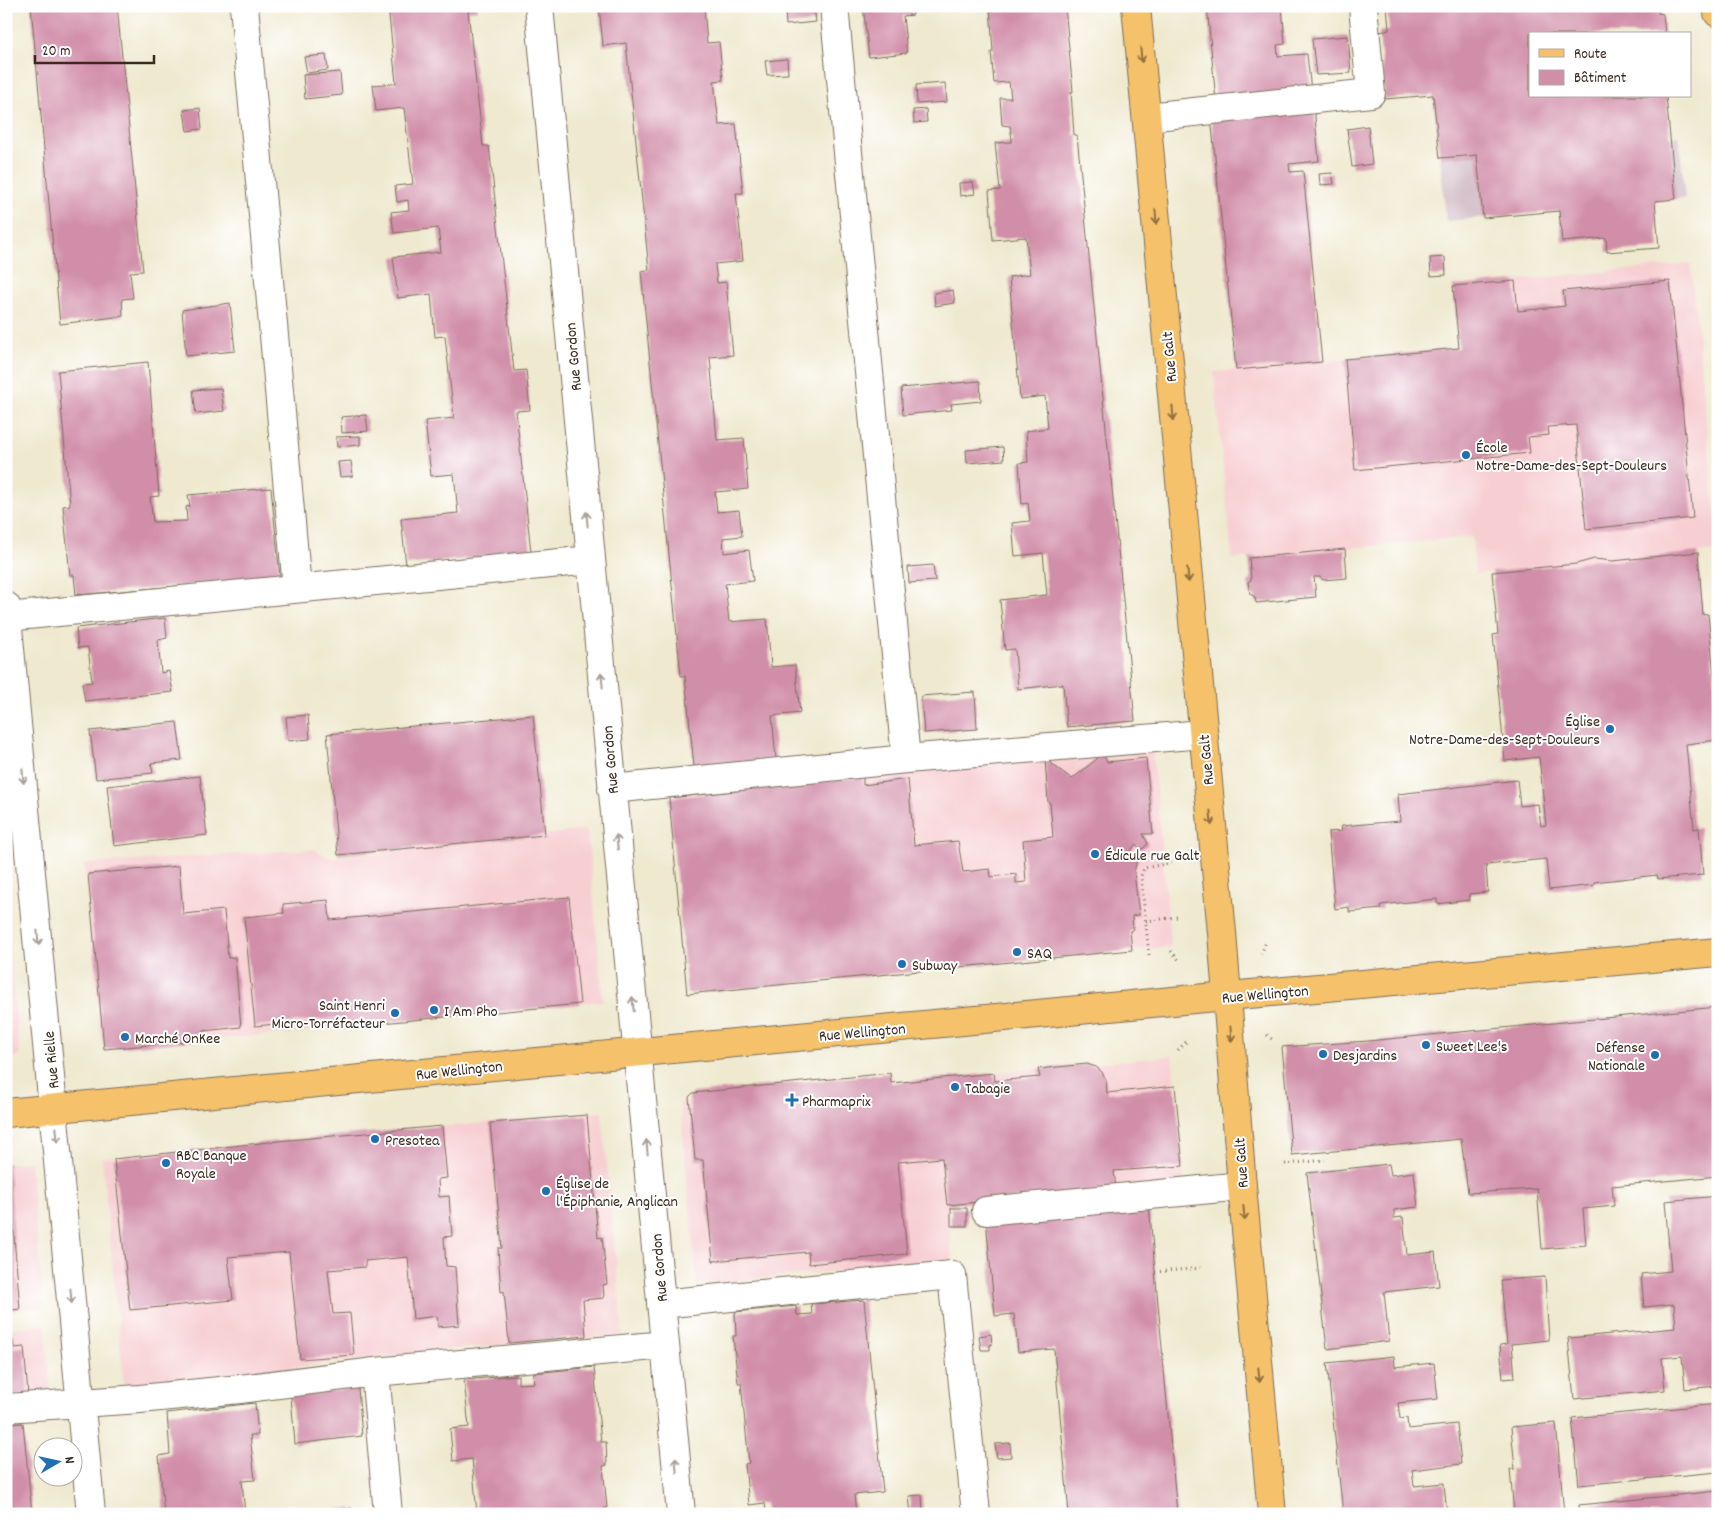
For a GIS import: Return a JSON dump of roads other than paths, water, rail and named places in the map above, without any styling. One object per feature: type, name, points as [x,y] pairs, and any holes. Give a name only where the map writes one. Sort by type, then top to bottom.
[{"type":"main road","name":"Rue Galt","points":[[1136,6],[1227,997],[1272,1514]]},
{"type":"main road","points":[[1717,6],[1718,13]]},
{"type":"main road","name":"Rue Wellington","points":[[6,1113],[638,1052],[1718,952]]},
{"type":"street","points":[[244,6],[297,588]]},
{"type":"street","name":"Rue Gordon","points":[[539,6],[681,1514]]},
{"type":"street","points":[[834,6],[906,759]]},
{"type":"street","points":[[1147,116],[1371,93],[1363,6]]},
{"type":"street","points":[[7,612],[297,588],[591,560]]},
{"type":"street","name":"Rue Rielle","points":[[7,612],[92,1514]]},
{"type":"street","points":[[612,789],[906,759],[1203,734]]},
{"type":"street","points":[[986,1211],[1242,1186]]},
{"type":"street","points":[[661,1304],[952,1275],[976,1514]]},
{"type":"street","points":[[6,1408],[140,1399],[375,1372],[665,1345]]},
{"type":"street","points":[[375,1372],[388,1514]]},
{"type":"place","name":"École Notre-Dame-des-Sept-Douleurs","points":[[1466,455]]},
{"type":"place","name":"Église Notre-Dame-des-Sept-Douleurs","points":[[1610,729]]},
{"type":"place","name":"Édicule rue Galt","points":[[1095,854]]},
{"type":"place","name":"SAQ","points":[[1017,952]]},
{"type":"place","name":"Subway","points":[[902,964]]},
{"type":"place","name":"I Am Pho","points":[[434,1010]]},
{"type":"place","name":"Saint Henri Micro-Torréfacteur","points":[[395,1013]]},
{"type":"place","name":"Marché OnKee","points":[[125,1037]]},
{"type":"place","name":"Sweet Lee's","points":[[1426,1045]]},
{"type":"place","name":"Desjardins","points":[[1323,1054]]},
{"type":"place","name":"Défense Nationale","points":[[1655,1055]]},
{"type":"place","name":"Tabagie","points":[[955,1087]]},
{"type":"place","name":"Pharmaprix","points":[[792,1100]]},
{"type":"place","name":"Presotea","points":[[375,1139]]},
{"type":"place","name":"RBC Banque Royale","points":[[166,1163]]},
{"type":"place","name":"Église de l'Épiphanie, Anglican","points":[[546,1191]]}]
